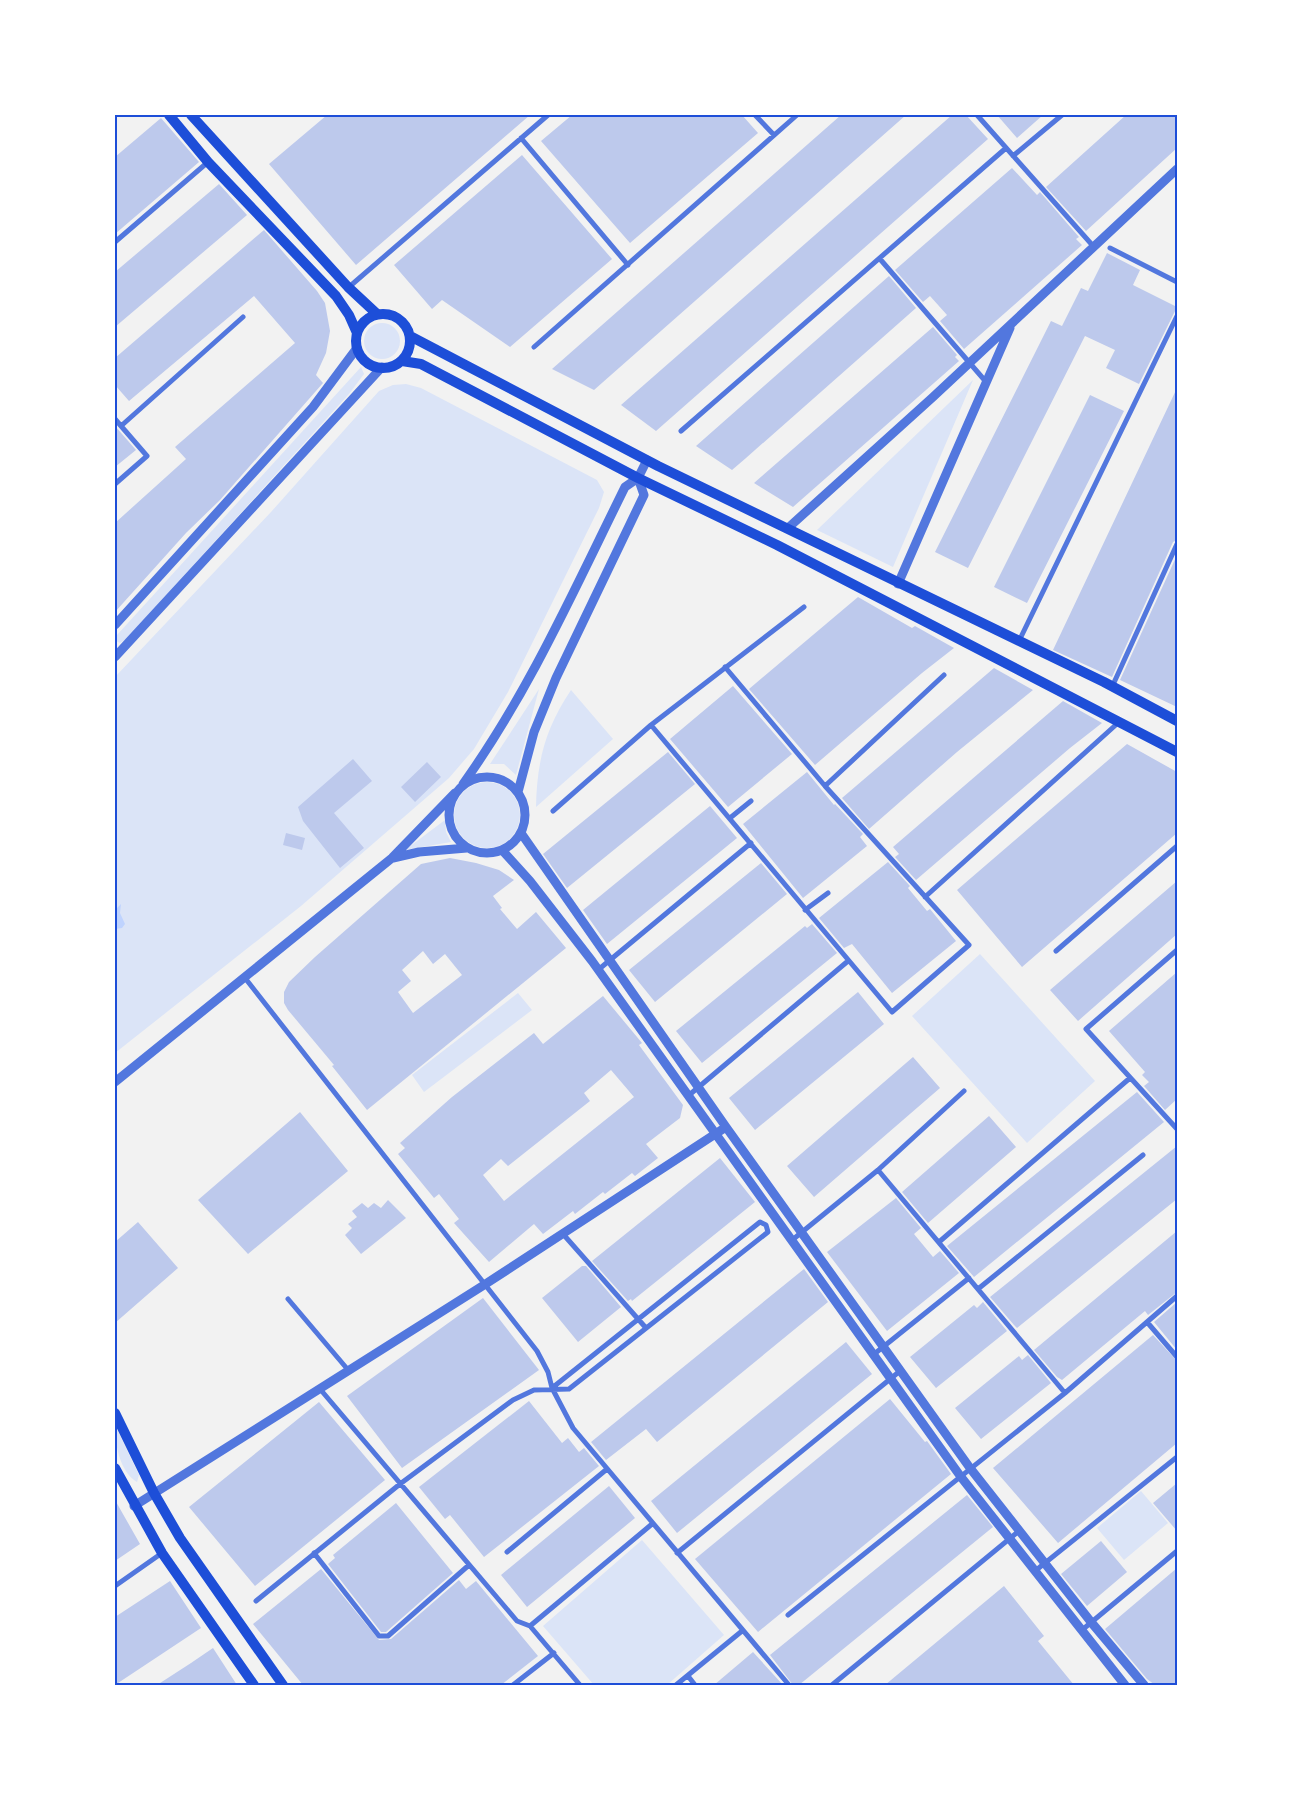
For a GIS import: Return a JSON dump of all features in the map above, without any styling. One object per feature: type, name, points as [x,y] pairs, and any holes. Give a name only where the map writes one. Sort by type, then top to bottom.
[{"type":"main road","points":[[169,115],[208,162],[336,296],[349,315],[357,333],[357,348],[367,362],[382,368],[396,365],[402,361],[410,345],[410,336],[401,320],[393,315],[377,314],[367,319],[357,333]]},
{"type":"main road","points":[[191,115],[348,287],[377,314]]},
{"type":"main road","points":[[410,336],[647,460],[1112,687],[1177,721]]},
{"type":"main road","points":[[402,361],[421,364],[638,478],[777,545],[1177,752]]},
{"type":"main road","points":[[115,1413],[154,1493],[180,1538],[280,1684]]},
{"type":"main road","points":[[115,1468],[134,1506],[162,1553],[254,1685]]},
{"type":"street","points":[[348,287],[548,115]]},
{"type":"street","points":[[756,115],[774,135]]},
{"type":"street","points":[[534,347],[797,115]]},
{"type":"street","points":[[977,115],[1094,247]]},
{"type":"street","points":[[1013,156],[1062,115]]},
{"type":"street","points":[[521,138],[628,265]]},
{"type":"street","points":[[682,431],[1006,148]]},
{"type":"street","points":[[115,242],[208,162]]},
{"type":"street","points":[[788,528],[970,363],[1177,169]]},
{"type":"street","points":[[1110,248],[1177,282]]},
{"type":"street","points":[[880,259],[987,383]]},
{"type":"street","points":[[1018,642],[1177,316]]},
{"type":"street","points":[[121,426],[243,317]]},
{"type":"street","points":[[898,584],[1012,323]]},
{"type":"street","points":[[115,625],[313,407],[357,348]]},
{"type":"street","points":[[115,658],[382,368]]},
{"type":"street","points":[[115,419],[147,456],[115,484]]},
{"type":"street","points":[[115,1082],[392,858],[463,784],[495,739],[520,697],[625,486],[638,478],[647,460]]},
{"type":"street","points":[[518,792],[534,732],[556,678],[644,495],[638,478]]},
{"type":"street","points":[[1112,687],[1177,544]]},
{"type":"street","points":[[553,811],[651,725],[804,607]]},
{"type":"street","points":[[651,725],[892,1012],[969,945],[825,786],[725,667]]},
{"type":"street","points":[[825,786],[944,676]]},
{"type":"street","points":[[925,896],[1120,722]]},
{"type":"street","points":[[455,793],[450,802],[449,823],[459,841],[467,848],[478,852],[490,853],[502,850],[516,840],[521,833],[526,814],[524,802],[510,783],[498,777],[486,776],[474,778],[463,784]]},
{"type":"street","points":[[730,818],[751,801]]},
{"type":"street","points":[[521,833],[544,870],[611,960],[726,1127],[970,1468],[1045,1565],[1144,1685]]},
{"type":"street","points":[[598,970],[751,843]]},
{"type":"street","points":[[1056,951],[1177,846]]},
{"type":"street","points":[[392,858],[419,852],[467,848]]},
{"type":"street","points":[[502,850],[530,881],[598,970],[714,1135],[961,1477],[1125,1685]]},
{"type":"street","points":[[805,910],[828,893]]},
{"type":"street","points":[[1177,950],[1086,1029],[1177,1129]]},
{"type":"street","points":[[687,1096],[848,961]]},
{"type":"street","points":[[245,978],[544,1362],[552,1388],[573,1428],[789,1685]]},
{"type":"street","points":[[939,1242],[1130,1078]]},
{"type":"street","points":[[791,1241],[802,1234],[878,1170],[964,1091]]},
{"type":"street","points":[[134,1506],[484,1285],[726,1127]]},
{"type":"street","points":[[978,1289],[1143,1155]]},
{"type":"street","points":[[878,1170],[1065,1393]]},
{"type":"street","points":[[256,1601],[400,1484],[513,1400],[534,1390],[569,1389],[768,1232],[766,1225],[760,1222],[552,1388]]},
{"type":"street","points":[[563,1234],[646,1328]]},
{"type":"street","points":[[873,1355],[969,1278]]},
{"type":"street","points":[[788,1615],[1065,1393],[1177,1296]]},
{"type":"street","points":[[288,1299],[349,1371]]},
{"type":"street","points":[[1147,1322],[1177,1357]]},
{"type":"street","points":[[677,1553],[900,1370]]},
{"type":"street","points":[[320,1389],[517,1621],[530,1626],[580,1685]]},
{"type":"street","points":[[1035,1571],[1045,1565],[1177,1457]]},
{"type":"street","points":[[507,1552],[607,1469]]},
{"type":"street","points":[[530,1626],[652,1524]]},
{"type":"street","points":[[832,1685],[1019,1531]]},
{"type":"street","points":[[1082,1630],[1177,1551]]},
{"type":"street","points":[[115,1586],[162,1553]]},
{"type":"street","points":[[314,1553],[379,1636],[383,1637],[388,1636],[469,1565]]},
{"type":"street","points":[[676,1685],[742,1631]]},
{"type":"street","points":[[513,1685],[554,1653]]},
{"type":"street","points":[[688,1676],[695,1685]]},
{"type":"shaded area","points":[[382,323],[395,328],[400,341],[395,354],[382,359],[369,354],[364,341],[369,328]]},
{"type":"shaded area","points":[[361,367],[364,374],[349,394],[126,639],[120,643],[116,641],[117,635]]},
{"type":"shaded area","points":[[973,380],[893,567],[817,530]]},
{"type":"shaded area","points":[[406,384],[421,388],[597,480],[604,492],[599,508],[508,692],[474,749],[449,778],[301,906],[115,1053],[115,677],[271,512],[379,391],[393,385]]},
{"type":"shaded area","points":[[539,689],[516,775],[504,764],[490,764]]},
{"type":"shaded area","points":[[571,690],[613,739],[536,807],[538,775],[544,746],[555,718]]},
{"type":"shaded area","points":[[480,782],[494,782],[506,787],[515,796],[520,808],[518,828],[511,839],[494,848],[480,848],[468,843],[459,834],[454,822],[454,808],[459,796],[468,787]]},
{"type":"shaded area","points":[[445,820],[446,832],[451,842],[405,850]]},
{"type":"shaded area","points":[[980,954],[1095,1081],[1027,1143],[912,1016]]},
{"type":"shaded area","points":[[518,993],[532,1010],[424,1092],[412,1075]]},
{"type":"shaded area","points":[[115,1425],[139,1475],[137,1482],[122,1464],[117,1448]]},
{"type":"shaded area","points":[[1141,1491],[1168,1523],[1124,1560],[1097,1528]]},
{"type":"shaded area","points":[[642,1540],[724,1635],[667,1685],[594,1685],[543,1626]]},
{"type":"water","points":[[121,904],[120,913],[125,924],[122,928],[115,929],[115,910]]},
{"type":"building","points":[[327,115],[530,115],[356,265],[269,164]]},
{"type":"building","points":[[572,115],[742,115],[758,133],[630,243],[541,141]]},
{"type":"building","points":[[841,115],[906,115],[594,390],[552,369]]},
{"type":"building","points":[[952,115],[966,115],[988,139],[656,431],[621,405]]},
{"type":"building","points":[[997,115],[1043,115],[1017,138]]},
{"type":"building","points":[[1126,115],[1177,115],[1177,148],[1086,231],[1046,187]]},
{"type":"building","points":[[161,118],[199,162],[115,234],[115,157]]},
{"type":"building","points":[[522,155],[612,259],[510,347],[442,300],[432,309],[394,265]]},
{"type":"building","points":[[1012,168],[1037,195],[1040,192],[1079,237],[1076,239],[1082,245],[964,349],[940,321],[947,315],[930,296],[923,302],[895,270]]},
{"type":"building","points":[[219,184],[247,215],[115,327],[115,272]]},
{"type":"building","points":[[264,230],[317,291],[325,303],[330,331],[326,353],[316,375],[323,383],[220,500],[186,533],[115,612],[115,523],[186,459],[175,447],[295,343],[254,296],[129,401],[115,385],[115,358]]},
{"type":"building","points":[[1107,253],[1140,270],[1133,285],[1177,307],[1139,384],[1106,368],[1115,350],[1085,336],[968,568],[935,552],[1051,321],[1062,326],[1081,288],[1088,291]]},
{"type":"building","points":[[889,276],[916,308],[746,458],[732,470],[696,446]]},
{"type":"building","points":[[933,327],[957,355],[955,357],[959,361],[793,507],[754,483]]},
{"type":"building","points":[[1177,388],[1177,540],[1173,542],[1112,677],[1053,650]]},
{"type":"building","points":[[1090,395],[1124,411],[1027,603],[994,587]]},
{"type":"building","points":[[115,426],[136,450],[115,467]]},
{"type":"building","points":[[1177,555],[1177,707],[1120,680]]},
{"type":"building","points":[[858,597],[912,628],[915,626],[954,648],[815,765],[749,689]]},
{"type":"building","points":[[994,668],[1033,690],[957,752],[869,829],[842,798]]},
{"type":"building","points":[[733,686],[792,754],[728,807],[670,739]]},
{"type":"building","points":[[1063,701],[1102,723],[1070,748],[916,880],[895,857],[899,854],[893,847]]},
{"type":"building","points":[[1127,744],[1177,772],[1177,833],[1022,967],[957,890]]},
{"type":"building","points":[[668,752],[695,784],[567,888],[543,854]]},
{"type":"building","points":[[353,759],[372,781],[334,813],[364,848],[340,868],[303,821],[298,807]]},
{"type":"building","points":[[427,762],[441,777],[415,802],[401,787]]},
{"type":"building","points":[[807,772],[834,805],[863,834],[860,837],[867,846],[803,898],[743,824]]},
{"type":"building","points":[[710,806],[737,838],[607,944],[583,910]]},
{"type":"building","points":[[286,833],[305,838],[302,850],[283,845]]},
{"type":"building","points":[[450,858],[499,870],[514,880],[493,896],[502,908],[500,909],[517,929],[536,912],[566,948],[367,1110],[332,1066],[334,1065],[288,1010],[284,1003],[284,992],[289,982],[315,957],[421,864]],"holes":[[[423,951],[433,964],[445,954],[462,975],[413,1013],[398,992],[411,981],[402,970]]]},
{"type":"building","points":[[888,862],[910,886],[908,888],[927,911],[930,909],[956,941],[892,993],[852,944],[844,948],[819,918]]},
{"type":"building","points":[[761,863],[787,894],[655,1002],[629,970]]},
{"type":"building","points":[[1177,881],[1177,934],[1078,1021],[1050,990]]},
{"type":"building","points":[[812,924],[837,953],[702,1063],[676,1031],[805,926],[807,928]]},
{"type":"building","points":[[1177,972],[1177,1099],[1165,1110],[1144,1086],[1149,1082],[1142,1075],[1145,1072],[1109,1031]]},
{"type":"building","points":[[858,992],[884,1024],[755,1130],[729,1098]]},
{"type":"building","points":[[603,996],[642,1043],[639,1045],[683,1105],[680,1118],[646,1144],[658,1158],[635,1176],[632,1173],[605,1194],[603,1192],[575,1214],[573,1211],[543,1234],[534,1224],[489,1262],[454,1223],[459,1219],[439,1194],[434,1198],[398,1154],[405,1148],[400,1143],[452,1097],[534,1033],[543,1044]],"holes":[[[611,1070],[634,1097],[504,1201],[483,1175],[501,1159],[508,1166],[590,1101],[584,1093]]]},
{"type":"building","points":[[913,1057],[940,1088],[814,1197],[787,1166]]},
{"type":"building","points":[[1137,1092],[1164,1122],[974,1277],[947,1246]]},
{"type":"building","points":[[300,1112],[348,1171],[248,1254],[198,1200]]},
{"type":"building","points":[[989,1116],[1016,1147],[928,1223],[902,1192]]},
{"type":"building","points":[[1177,1146],[1177,1199],[1017,1328],[990,1297]]},
{"type":"building","points":[[720,1158],[755,1202],[632,1301],[631,1299],[628,1301],[592,1261]]},
{"type":"building","points":[[896,1198],[921,1228],[914,1234],[933,1257],[940,1251],[959,1273],[887,1331],[827,1252]]},
{"type":"building","points":[[388,1200],[406,1218],[361,1254],[345,1235],[352,1228],[348,1224],[357,1217],[352,1211],[362,1203],[368,1208],[374,1203],[381,1208]]},
{"type":"building","points":[[138,1222],[178,1268],[115,1323],[115,1242]]},
{"type":"building","points":[[1177,1231],[1177,1292],[1148,1315],[1145,1311],[1062,1380],[1057,1377],[1034,1350]]},
{"type":"building","points":[[582,1266],[586,1266],[621,1307],[578,1342],[542,1298]]},
{"type":"building","points":[[804,1269],[828,1302],[657,1442],[646,1429],[606,1460],[591,1442]]},
{"type":"building","points":[[483,1298],[539,1370],[402,1468],[347,1396]]},
{"type":"building","points":[[983,1302],[1007,1331],[936,1388],[910,1357],[974,1305],[977,1308]]},
{"type":"building","points":[[1177,1302],[1177,1350],[1154,1322]]},
{"type":"building","points":[[1153,1335],[1177,1361],[1177,1443],[1058,1543],[993,1468]]},
{"type":"building","points":[[846,1342],[872,1374],[677,1533],[651,1501]]},
{"type":"building","points":[[1028,1355],[1051,1383],[981,1439],[955,1408],[1019,1356],[1022,1360]]},
{"type":"building","points":[[890,1399],[925,1442],[927,1441],[951,1474],[758,1632],[695,1559]]},
{"type":"building","points":[[529,1401],[562,1443],[568,1438],[579,1452],[584,1448],[599,1466],[484,1557],[450,1515],[445,1519],[419,1487]]},
{"type":"building","points":[[319,1402],[385,1480],[255,1586],[189,1507]]},
{"type":"building","points":[[1177,1483],[1177,1531],[1153,1503]]},
{"type":"building","points":[[609,1486],[635,1518],[527,1607],[501,1575]]},
{"type":"building","points":[[967,1495],[993,1527],[799,1685],[793,1685],[770,1655]]},
{"type":"building","points":[[115,1500],[140,1544],[115,1561]]},
{"type":"building","points":[[396,1503],[453,1573],[386,1632],[381,1632],[328,1564],[335,1558],[333,1555]]},
{"type":"building","points":[[1101,1541],[1127,1572],[1087,1606],[1061,1574]]},
{"type":"building","points":[[1177,1568],[1177,1685],[1155,1685],[1147,1679],[1105,1629]]},
{"type":"building","points":[[321,1569],[379,1640],[391,1639],[459,1580],[466,1589],[476,1581],[538,1656],[501,1685],[303,1685],[253,1624]]},
{"type":"building","points":[[170,1581],[201,1628],[115,1685],[115,1617]]},
{"type":"building","points":[[1004,1586],[1044,1636],[1038,1641],[1074,1685],[885,1685]]},
{"type":"building","points":[[213,1648],[237,1685],[157,1685],[191,1663]]},
{"type":"building","points":[[753,1652],[783,1685],[714,1685]]}]
